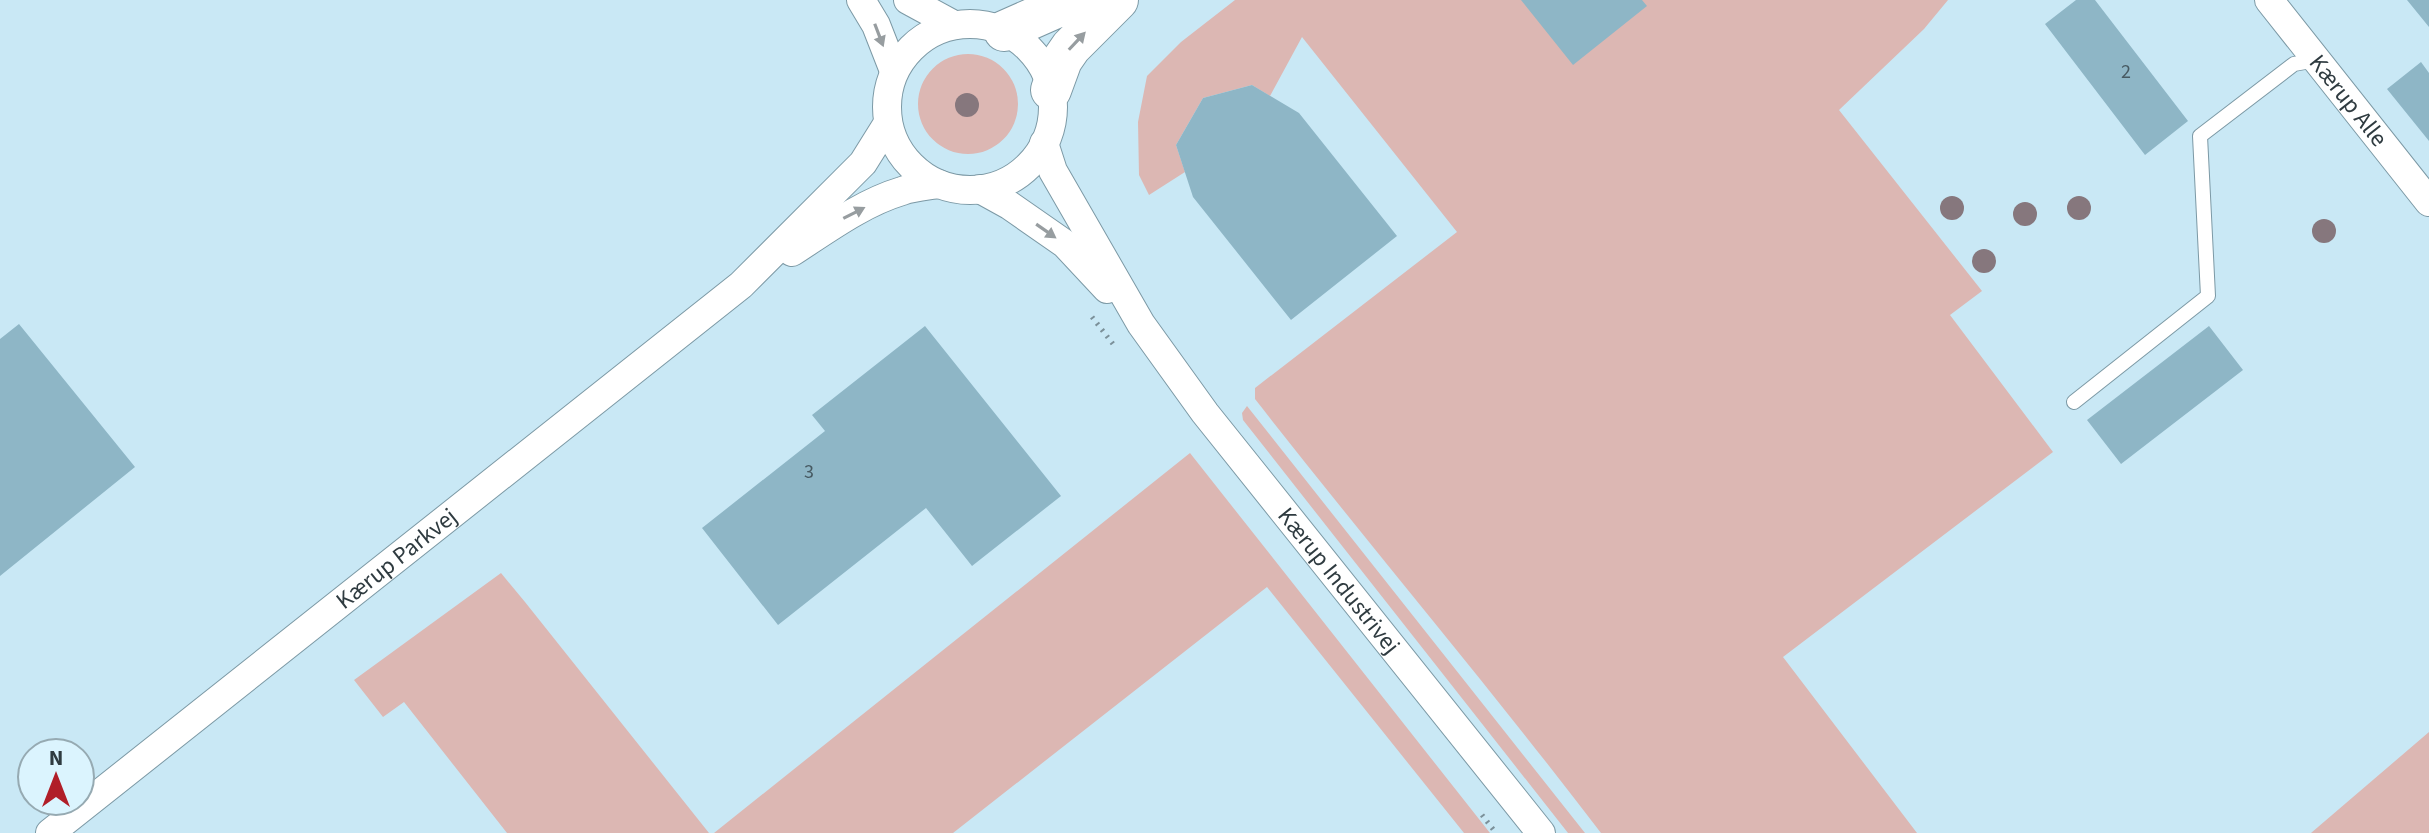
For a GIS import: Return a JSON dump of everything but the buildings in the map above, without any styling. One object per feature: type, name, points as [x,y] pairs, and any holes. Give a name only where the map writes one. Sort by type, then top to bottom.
[{"type":"street","points":[[861,0],[876,25],[894,71]]},
{"type":"street","points":[[908,0],[954,25]]},
{"type":"street","points":[[1004,31],[1074,0]]},
{"type":"street","points":[[1051,90],[1062,60],[1071,47],[1118,0]]},
{"type":"street","name":"Kærup Alle","points":[[2269,0],[2429,202]]},
{"type":"street","points":[[979,24],[1015,37],[1034,54],[1048,77],[1051,90],[1052,117],[1044,143],[1029,165],[1019,174],[980,189],[966,190],[939,184],[915,169],[905,159],[888,123],[887,97],[894,71],[919,40],[954,25],[979,24]]},
{"type":"street","name":"Kærup Parkvej","points":[[741,285],[863,163],[888,123]]},
{"type":"street","name":"Kærup Industrivej","points":[[1044,143],[1053,171],[1141,324],[1205,413],[1541,833]]},
{"type":"street","name":"Kærup Parkvej","points":[[50,833],[741,285],[874,203],[902,191],[939,184]]},
{"type":"street","name":"Kærup Industrivej","points":[[980,189],[1065,244],[1141,324]]},
{"type":"lane","points":[[2074,402],[2208,296],[2200,136],[2294,64],[2316,60]]},
{"type":"shaded area","points":[[1235,0],[1948,0],[1924,29],[1839,110],[1982,291],[1950,315],[2053,452],[1783,657],[1917,833],[1601,833],[1255,399],[1255,388],[1457,232],[1302,37],[1270,96],[1252,85],[1203,98],[1176,145],[1185,172],[1149,195],[1139,175],[1138,122],[1147,76],[1181,42]]},
{"type":"shaded area","points":[[968,54],[987,58],[1003,69],[1014,85],[1018,104],[1014,123],[1003,139],[987,150],[968,154],[949,150],[933,139],[922,123],[918,104],[922,85],[933,69],[949,58]]},
{"type":"shaded area","points":[[1247,406],[1585,833],[1568,833],[1243,420],[1242,413]]},
{"type":"shaded area","points":[[1190,453],[1490,833],[1464,833],[1267,587],[953,833],[714,833]]},
{"type":"shaded area","points":[[501,573],[709,833],[507,833],[404,702],[383,717],[354,680]]},
{"type":"shaded area","points":[[2429,732],[2429,833],[2311,833]]}]
